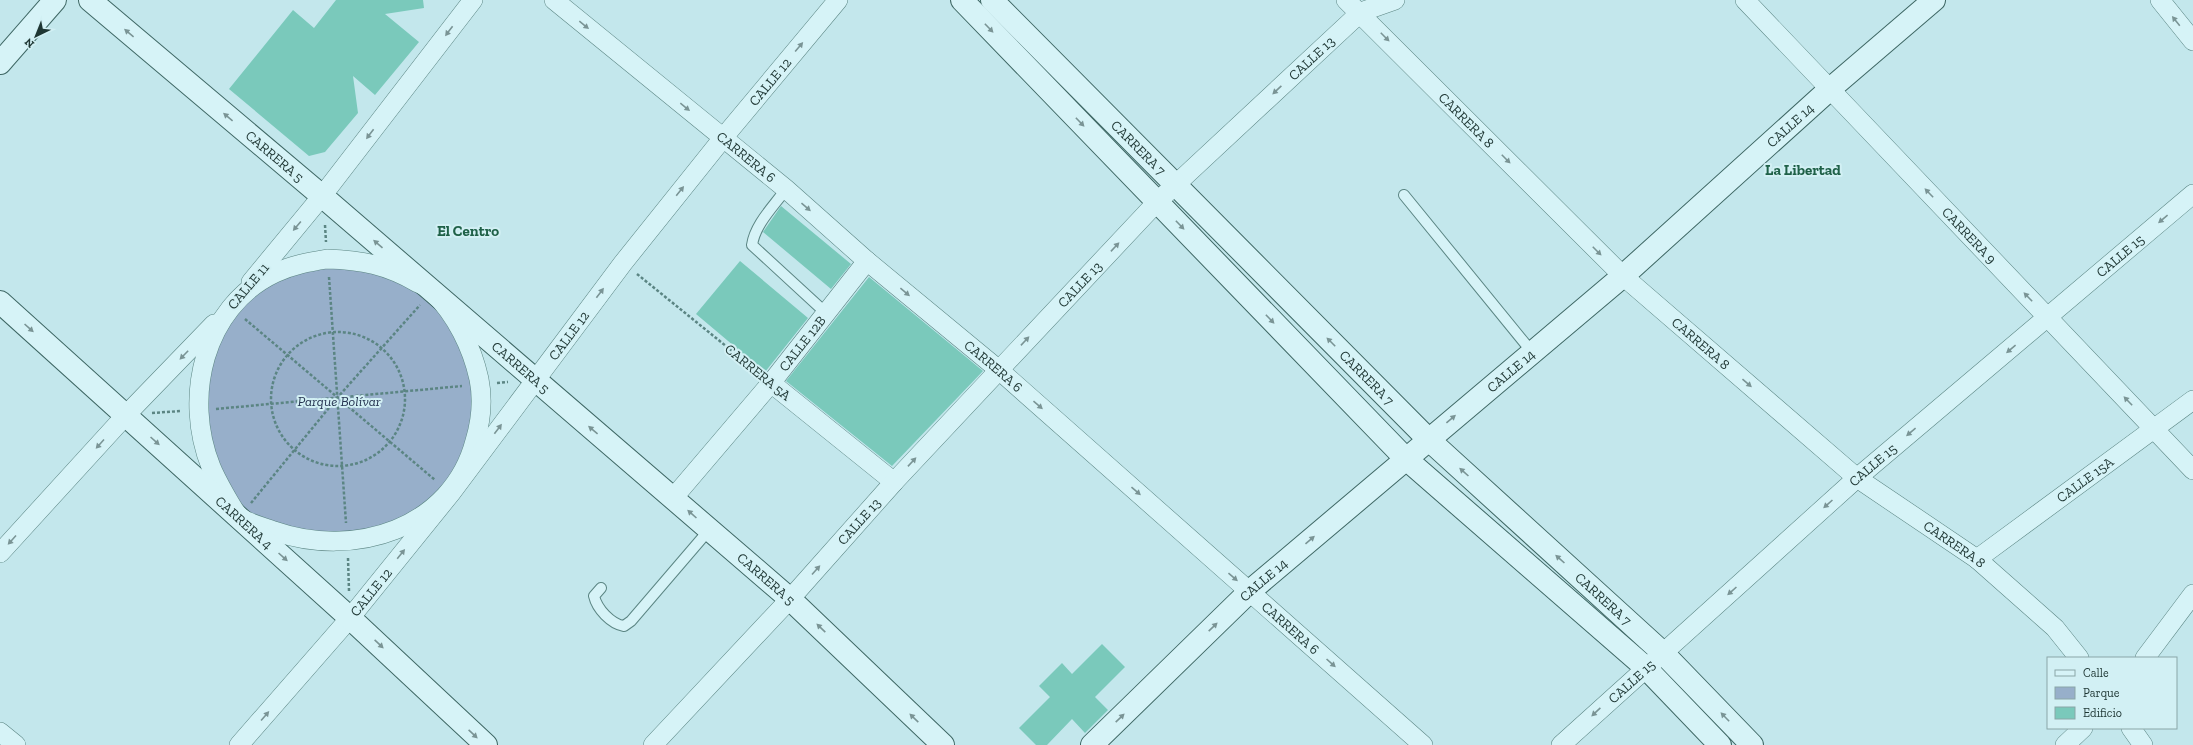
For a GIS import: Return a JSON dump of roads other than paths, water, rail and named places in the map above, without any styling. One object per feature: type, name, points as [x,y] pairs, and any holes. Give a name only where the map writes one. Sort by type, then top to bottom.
[{"type":"main road","points":[[0,63],[55,0]]},
{"type":"main road","name":"CARRERA 5","points":[[90,0],[322,196],[790,599],[943,745]]},
{"type":"main road","name":"CARRERA 7","points":[[962,0],[1405,458],[1645,667],[1720,745]]},
{"type":"main road","name":"CARRERA 7","points":[[992,0],[1428,439],[1663,653],[1752,745]]},
{"type":"main road","name":"CALLE 14","points":[[1092,745],[1250,591],[1405,458],[1623,276],[1830,89],[1934,0]]},
{"type":"main road","name":"CARRERA 4","points":[[0,302],[350,618],[486,745]]},
{"type":"street","name":"CALLE 11","points":[[0,553],[126,415],[231,306],[322,196],[473,0]]},
{"type":"street","name":"CARRERA 6","points":[[554,0],[786,189],[867,261],[999,370],[1423,745]]},
{"type":"street","name":"CALLE 12","points":[[240,745],[350,618],[450,493],[623,263],[723,138],[838,0]]},
{"type":"street","name":"CARRERA 8","points":[[1346,0],[1360,12],[1623,276],[1857,478],[1977,559],[2055,628],[2078,657]]},
{"type":"street","name":"CALLE 13","points":[[653,745],[790,599],[894,482],[1157,202],[1360,12],[1395,0]]},
{"type":"street","name":"CARRERA 9","points":[[1745,0],[2193,470]]},
{"type":"street","points":[[2160,0],[2193,41]]},
{"type":"street","name":"CALLE 15","points":[[1561,745],[1645,667],[1663,653],[1857,478],[2193,194]]},
{"type":"street","points":[[327,259],[355,260],[382,266],[407,276],[432,291],[458,325],[468,343],[476,364],[480,385],[481,408],[478,430],[472,453],[463,473],[450,493],[428,512],[403,526],[376,537],[347,542],[319,542],[292,537],[239,517],[215,477],[206,455],[198,410],[199,388],[209,345],[231,306],[251,288],[274,274],[300,264],[327,259]]},
{"type":"street","name":"CALLE 12B","points":[[674,498],[771,383],[827,314],[867,261]]},
{"type":"street","name":"CARRERA 5A","points":[[771,383],[894,482]]},
{"type":"street","name":"CALLE 15A","points":[[1977,559],[2193,400]]},
{"type":"street","points":[[2146,657],[2193,594]]},
{"type":"street","points":[[2065,745],[2082,729]]},
{"type":"street","points":[[2132,729],[2143,745]]},
{"type":"street","points":[[0,732],[16,745]]},
{"type":"lane","points":[[786,189],[759,225],[753,238],[752,245],[827,314]]},
{"type":"lane","points":[[1404,195],[1532,352]]},
{"type":"lane","points":[[602,588],[594,596],[596,604],[616,625],[624,626],[631,621],[710,530]]},
{"type":"district","name":"La Libertad","points":[[1803,170]]},
{"type":"district","name":"El Centro","points":[[468,231]]},
{"type":"park label","name":"Parque Bolívar","points":[[339,401]]}]
